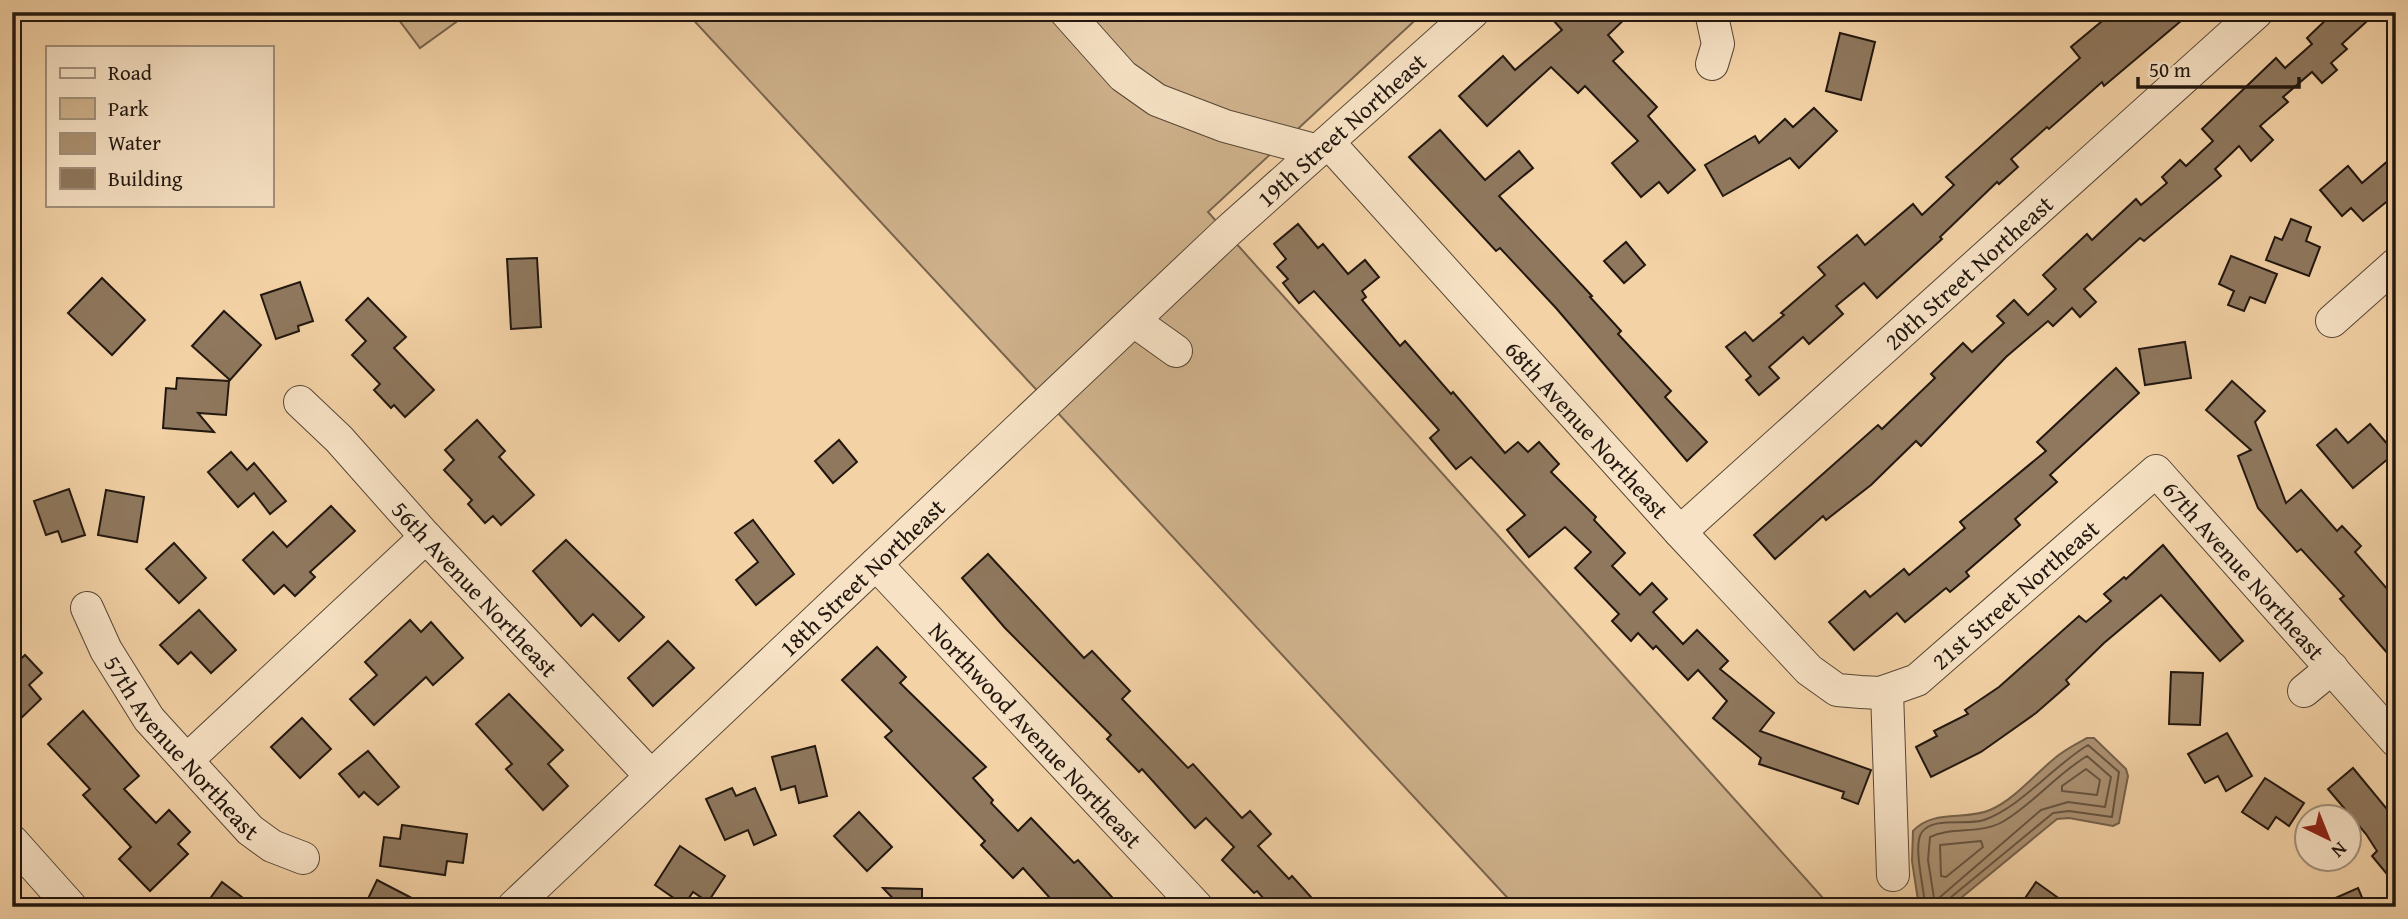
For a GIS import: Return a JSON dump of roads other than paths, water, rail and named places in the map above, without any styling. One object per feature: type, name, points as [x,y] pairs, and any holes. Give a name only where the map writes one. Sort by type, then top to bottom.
[{"type":"street","points":[[1066,12],[1123,76],[1157,100],[1225,125],[1323,146]]},
{"type":"street","name":"19th Street Northeast","points":[[1211,247],[1473,12]]},
{"type":"street","points":[[1711,12],[1718,44],[1712,64]]},
{"type":"street","name":"20th Street Northeast","points":[[1680,532],[2257,12]]},
{"type":"street","name":"68th Avenue Northeast","points":[[1323,146],[1810,670],[1837,690],[1874,692]]},
{"type":"street","name":"18th Street Northeast","points":[[513,907],[1211,247]]},
{"type":"street","points":[[2332,321],[2396,264]]},
{"type":"street","points":[[1134,321],[1175,351]]},
{"type":"street","name":"56th Avenue Northeast","points":[[300,402],[339,439],[426,537],[650,775]]},
{"type":"street","name":"67th Avenue Northeast","points":[[2157,471],[2396,741]]},
{"type":"street","name":"21st Street Northeast","points":[[1874,692],[1917,680],[2157,471]]},
{"type":"street","points":[[187,760],[426,537]]},
{"type":"street","name":"Northwood Avenue Northeast","points":[[876,564],[1197,907]]},
{"type":"street","name":"57th Avenue Northeast","points":[[87,608],[106,650],[149,719],[250,830],[272,846],[303,858]]},
{"type":"street","name":"67th Avenue Northeast","points":[[2304,691],[2332,668]]},
{"type":"street","points":[[1874,692],[1893,875]]},
{"type":"street","points":[[12,841],[71,907]]},
{"type":"water","points":[[2087,738],[2094,738],[2126,769],[2128,776],[2119,823],[2113,826],[2069,818],[2057,819],[1950,907],[1919,907],[1912,861],[1913,831],[1930,820],[1980,813],[1999,806],[2059,755]]}]
